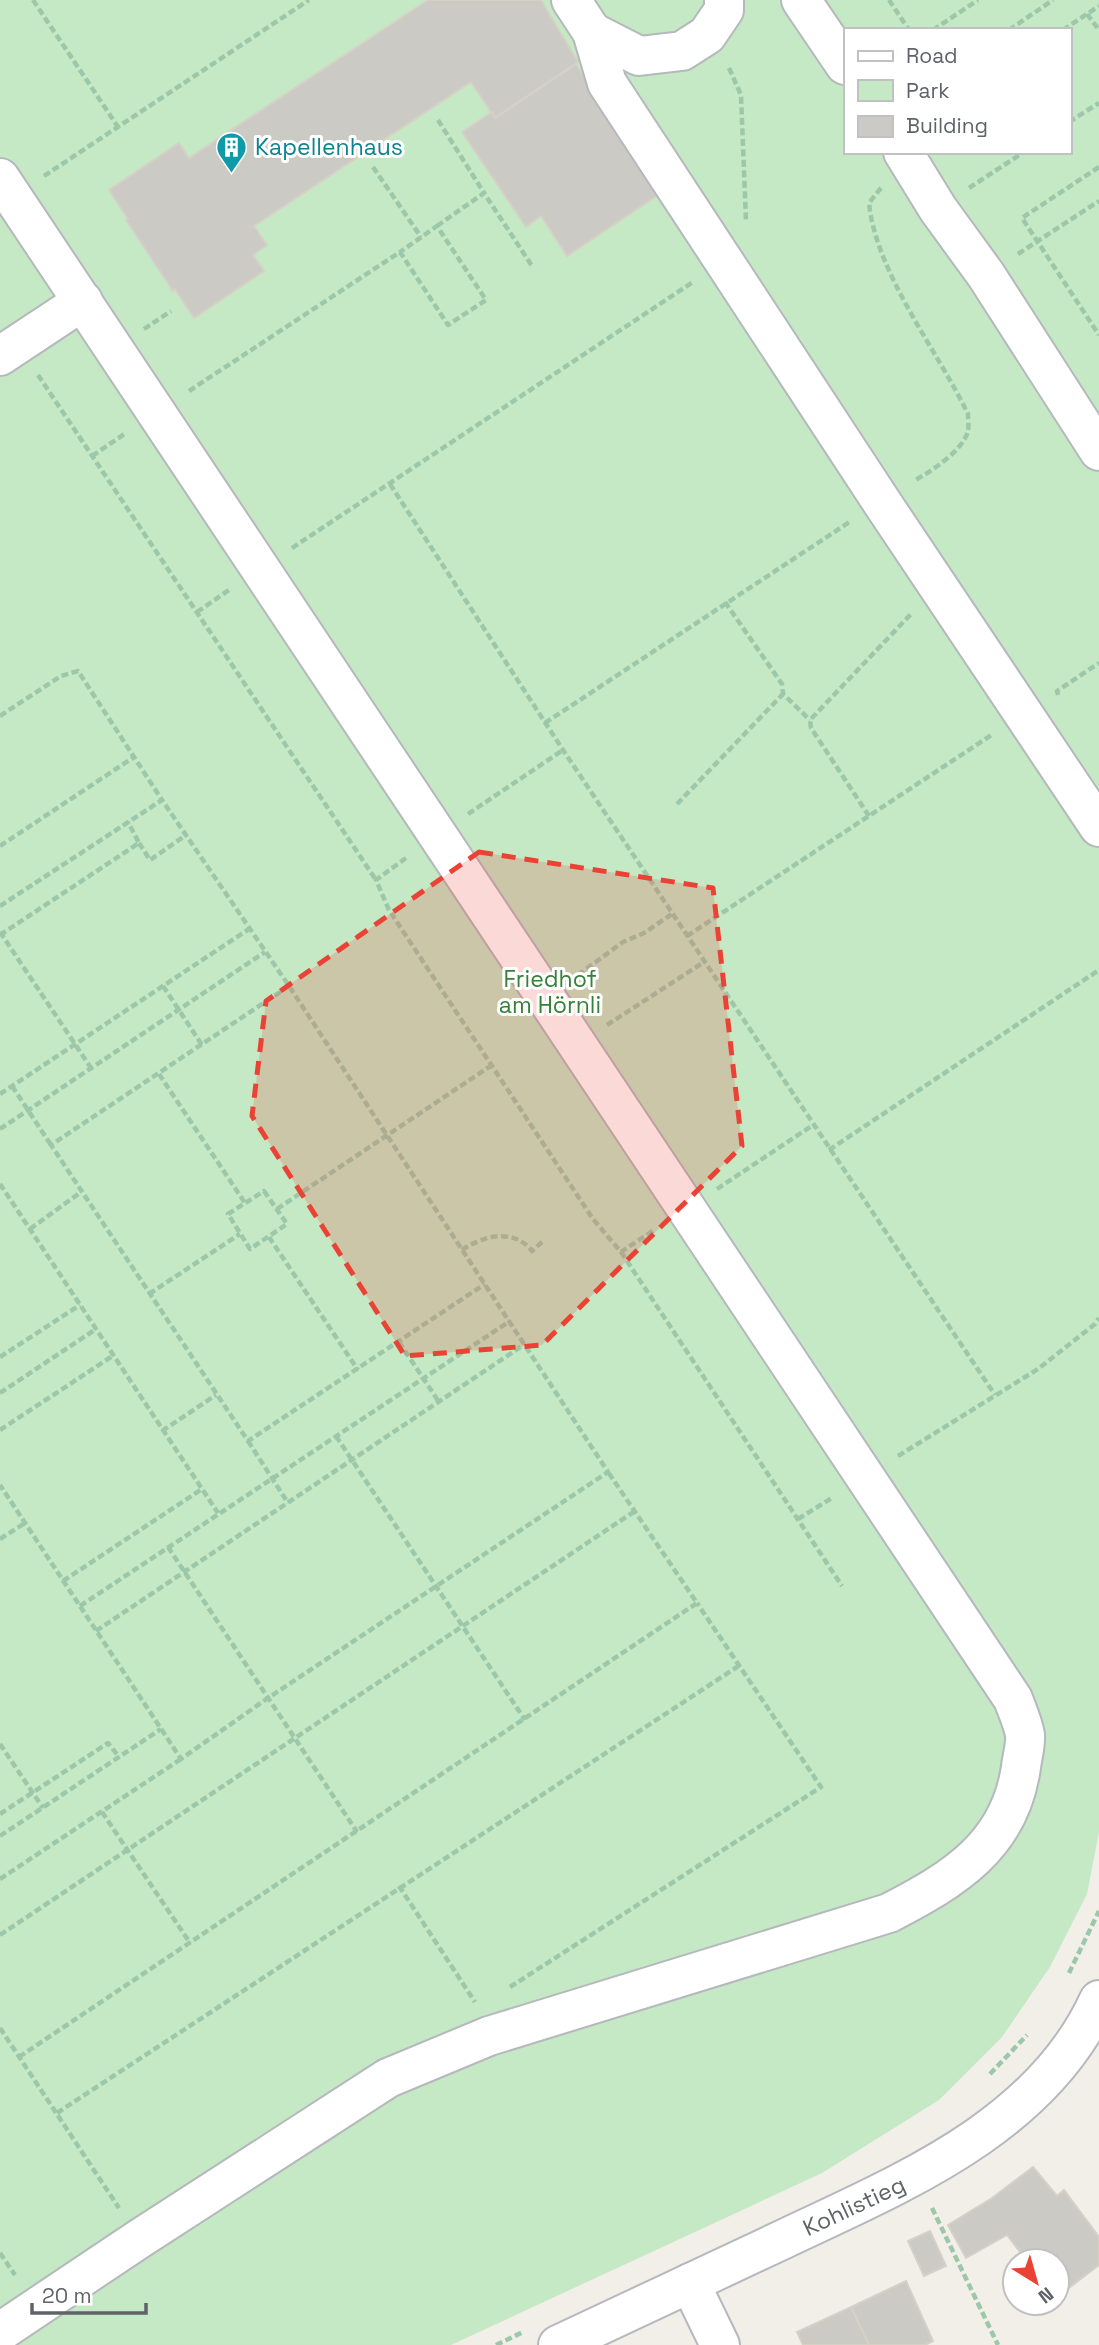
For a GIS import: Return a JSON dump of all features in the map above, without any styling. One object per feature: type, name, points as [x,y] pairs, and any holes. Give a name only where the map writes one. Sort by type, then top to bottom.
[{"type":"street","points":[[571,0],[592,32],[607,83],[1099,827]]},
{"type":"street","points":[[592,32],[639,56],[682,51],[707,35],[724,10],[723,0]]},
{"type":"street","points":[[801,0],[844,64]]},
{"type":"street","points":[[904,154],[1099,451]]},
{"type":"street","points":[[0,2332],[388,2078],[489,2036],[889,1913],[929,1892],[970,1864],[1002,1825],[1019,1780],[1025,1736],[1013,1699],[6,187]]},
{"type":"street","points":[[9,350],[83,301]]},
{"type":"street","name":"Kohlistieg","points":[[546,2336],[690,2283],[918,2175],[978,2139],[1055,2069],[1090,2020],[1099,2000]]},
{"type":"street","points":[[690,2283],[720,2345]]},
{"type":"path","points":[[33,0],[117,127]]},
{"type":"path","points":[[6,187],[117,127],[309,0]]},
{"type":"path","points":[[889,0],[908,28]]},
{"type":"path","points":[[936,28],[978,0]]},
{"type":"path","points":[[1012,28],[1053,0]]},
{"type":"path","points":[[1066,28],[1099,5]]},
{"type":"path","points":[[1087,14],[1099,30]]},
{"type":"path","points":[[197,612],[724,262],[737,248],[746,231],[741,95],[727,62],[707,35]]},
{"type":"path","points":[[1071,121],[1099,103]]},
{"type":"path","points":[[438,120],[532,266]]},
{"type":"path","points":[[938,209],[1021,154]]},
{"type":"path","points":[[373,167],[421,237]]},
{"type":"path","points":[[1099,167],[1022,218],[1099,335]]},
{"type":"path","points":[[92,456],[400,252],[484,193]]},
{"type":"path","points":[[986,275],[1099,201]]},
{"type":"path","points":[[400,252],[448,325],[486,300],[437,226]]},
{"type":"path","points":[[9,350],[92,456],[376,880],[389,910],[593,1219],[621,1251],[842,1586]]},
{"type":"path","points":[[390,484],[563,750],[995,1395]]},
{"type":"path","points":[[810,720],[938,585]]},
{"type":"path","points":[[725,602],[782,684],[783,694],[810,720],[811,728],[869,816]]},
{"type":"path","points":[[1075,679],[1099,663]]},
{"type":"path","points":[[0,716],[61,676],[78,671],[289,986],[608,1472],[821,1787],[502,1992]]},
{"type":"path","points":[[677,804],[783,694]]},
{"type":"path","points":[[687,936],[1024,714]]},
{"type":"path","points":[[376,880],[563,750]]},
{"type":"path","points":[[0,846],[134,757]]},
{"type":"path","points":[[0,906],[162,800]]},
{"type":"path","points":[[128,822],[150,860],[186,835]]},
{"type":"path","points":[[91,1068],[0,934],[139,843]]},
{"type":"path","points":[[547,999],[623,942],[644,933],[672,914]]},
{"type":"path","points":[[0,1094],[250,929]]},
{"type":"path","points":[[0,1129],[265,952]]},
{"type":"path","points":[[577,1044],[704,962]]},
{"type":"path","points":[[829,1150],[1099,970]]},
{"type":"path","points":[[163,986],[202,1045]]},
{"type":"path","points":[[51,1145],[289,986]]},
{"type":"path","points":[[277,1209],[492,1065]]},
{"type":"path","points":[[159,1074],[245,1203]]},
{"type":"path","points":[[12,1086],[288,1503]]},
{"type":"path","points":[[621,1251],[813,1125]]},
{"type":"path","points":[[0,1184],[218,1513]]},
{"type":"path","points":[[264,1191],[277,1209],[287,1224],[250,1249],[228,1214],[264,1191]]},
{"type":"path","points":[[30,1229],[82,1192]]},
{"type":"path","points":[[149,1294],[240,1234]]},
{"type":"path","points":[[269,1237],[358,1370]]},
{"type":"path","points":[[463,1250],[486,1238],[516,1237],[532,1251],[542,1242]]},
{"type":"path","points":[[248,1441],[485,1284]]},
{"type":"path","points":[[0,1357],[80,1305]]},
{"type":"path","points":[[865,1478],[1038,1368],[1095,1324],[1099,1318]]},
{"type":"path","points":[[80,1606],[510,1321]]},
{"type":"path","points":[[0,1393],[96,1329]]},
{"type":"path","points":[[400,1342],[439,1402]]},
{"type":"path","points":[[96,1630],[525,1344]]},
{"type":"path","points":[[0,1430],[114,1355]]},
{"type":"path","points":[[162,1431],[216,1395]]},
{"type":"path","points":[[336,1436],[525,1720]]},
{"type":"path","points":[[0,1879],[608,1472]]},
{"type":"path","points":[[0,1485],[181,1759]]},
{"type":"path","points":[[63,1581],[202,1489]]},
{"type":"path","points":[[0,1935],[635,1511]]},
{"type":"path","points":[[0,1539],[25,1523]]},
{"type":"path","points":[[168,1547],[357,1832]]},
{"type":"path","points":[[19,2057],[697,1603]]},
{"type":"path","points":[[57,2113],[399,1886],[740,1665]]},
{"type":"path","points":[[0,1836],[161,1729]]},
{"type":"path","points":[[0,1814],[108,1743],[119,1758]]},
{"type":"path","points":[[0,1744],[43,1808]]},
{"type":"path","points":[[102,1812],[190,1944]]},
{"type":"path","points":[[399,1886],[479,2007]]},
{"type":"path","points":[[1069,1973],[1099,1911]]},
{"type":"path","points":[[0,2028],[139,2239]]},
{"type":"path","points":[[988,2076],[1033,2029]]},
{"type":"path","points":[[942,2230],[998,2345]]},
{"type":"path","points":[[496,2345],[546,2336]]},
{"type":"highlighted area","points":[[479,852],[713,888],[742,1146],[542,1345],[405,1356],[252,1116],[266,1001]]},
{"type":"green space","name":"Friedhof am Hörnli","points":[[0,0],[1099,0],[1099,1832],[1087,1894],[1050,1967],[1002,2037],[939,2100],[822,2173],[451,2345],[0,2345]]},
{"type":"building","name":"Kapellenhaus","points":[[428,0],[541,0],[578,62],[495,118],[471,82],[254,226],[267,245],[253,255],[264,271],[194,318],[175,289],[173,291],[109,190],[179,143],[189,158]]},
{"type":"building","points":[[576,64],[661,193],[567,256],[541,216],[526,227],[462,132],[492,112],[495,118]]},
{"type":"building","points":[[1033,2167],[1057,2196],[1064,2190],[1099,2237],[1099,2265],[1071,2286],[1071,2247],[1016,2247],[1007,2235],[966,2258],[948,2225],[992,2198]]},
{"type":"building","points":[[930,2231],[946,2266],[924,2276],[908,2241]]},
{"type":"building","points":[[906,2281],[933,2341],[925,2345],[869,2345],[851,2307]]},
{"type":"building","points":[[851,2307],[869,2345],[803,2345],[797,2332]]},
{"type":"place","name":"Kapellenhaus","points":[[232,174]]}]
